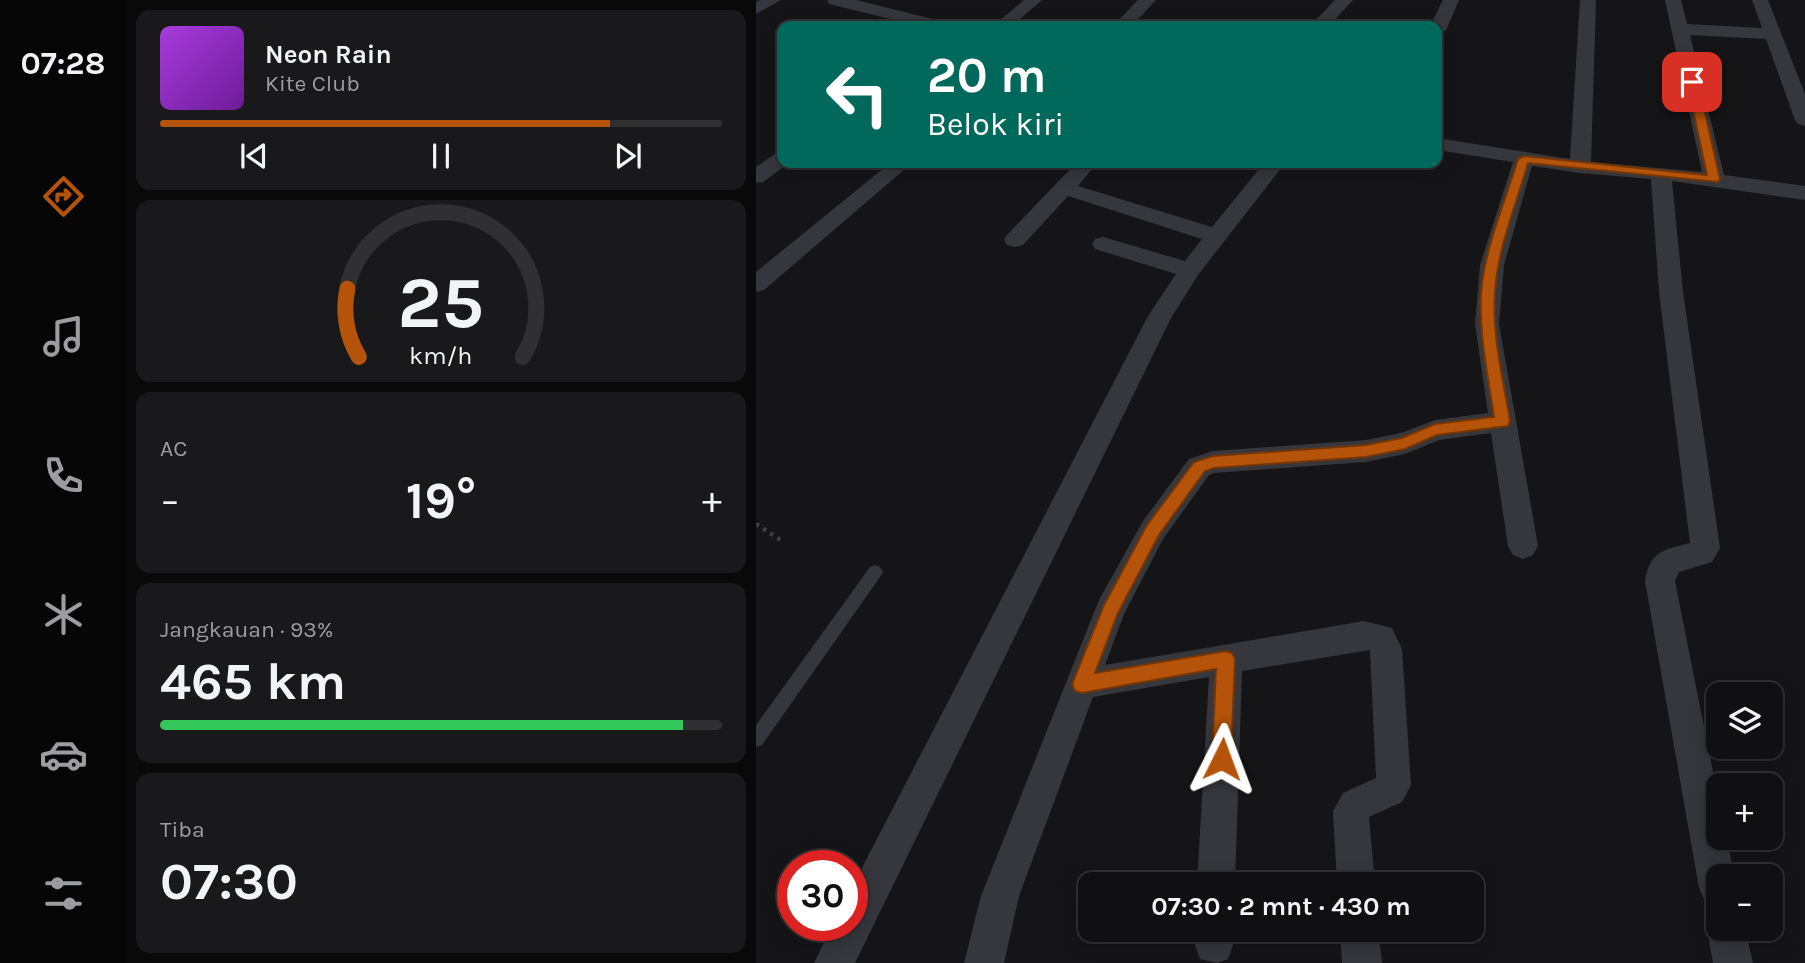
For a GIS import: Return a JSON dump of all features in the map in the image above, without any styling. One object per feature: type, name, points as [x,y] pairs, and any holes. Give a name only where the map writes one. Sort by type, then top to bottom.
[{"type":"street","points":[[756,9],[773,0]]},
{"type":"street","points":[[835,0],[919,21]]},
{"type":"street","points":[[888,13],[905,0]]},
{"type":"street","points":[[1008,21],[1034,0]]},
{"type":"street","points":[[1127,21],[1148,0]]},
{"type":"street","points":[[1324,21],[1345,0]]},
{"type":"street","points":[[1441,21],[1451,0]]},
{"type":"street","points":[[1580,167],[1588,0]]},
{"type":"street","points":[[1673,0],[1714,179]]},
{"type":"street","points":[[1760,0],[1770,34],[1805,120]]},
{"type":"street","points":[[1680,29],[1770,34]]},
{"type":"street","points":[[1442,145],[1580,167],[1714,179],[1805,193]]},
{"type":"street","points":[[1523,546],[1488,324],[1488,292],[1492,265],[1524,159]]},
{"type":"street","points":[[756,177],[777,162]]},
{"type":"street","points":[[757,281],[896,168]]},
{"type":"street","points":[[1015,240],[1082,168]]},
{"type":"street","points":[[834,963],[1160,316],[1190,270],[1271,168]]},
{"type":"street","points":[[1661,173],[1671,292],[1705,548],[1702,553],[1670,561],[1662,568],[1660,581],[1713,864]]},
{"type":"street","points":[[1063,188],[1217,236]]},
{"type":"street","points":[[1103,244],[1190,270]]},
{"type":"street","points":[[984,963],[1000,896],[1124,582],[1153,530],[1199,467],[1213,462],[1378,449],[1405,443],[1435,430],[1503,421]]},
{"type":"street","points":[[1082,684],[1364,635],[1381,638],[1385,643],[1394,785],[1389,792],[1358,801],[1351,811],[1355,872]]},
{"type":"street","points":[[1217,872],[1226,659]]},
{"type":"street","points":[[1728,941],[1733,963]]},
{"type":"street","points":[[1360,942],[1362,963]]},
{"type":"lane","points":[[756,739],[875,572]]},
{"type":"path","points":[[756,524],[782,541]]},
{"type":"route","points":[[1222,759],[1226,659],[1082,684],[1110,610],[1124,582],[1153,530],[1189,478],[1199,467],[1213,462],[1366,451],[1405,443],[1435,430],[1503,421],[1488,324],[1488,292],[1492,265],[1524,159],[1714,179],[1692,82]]}]
